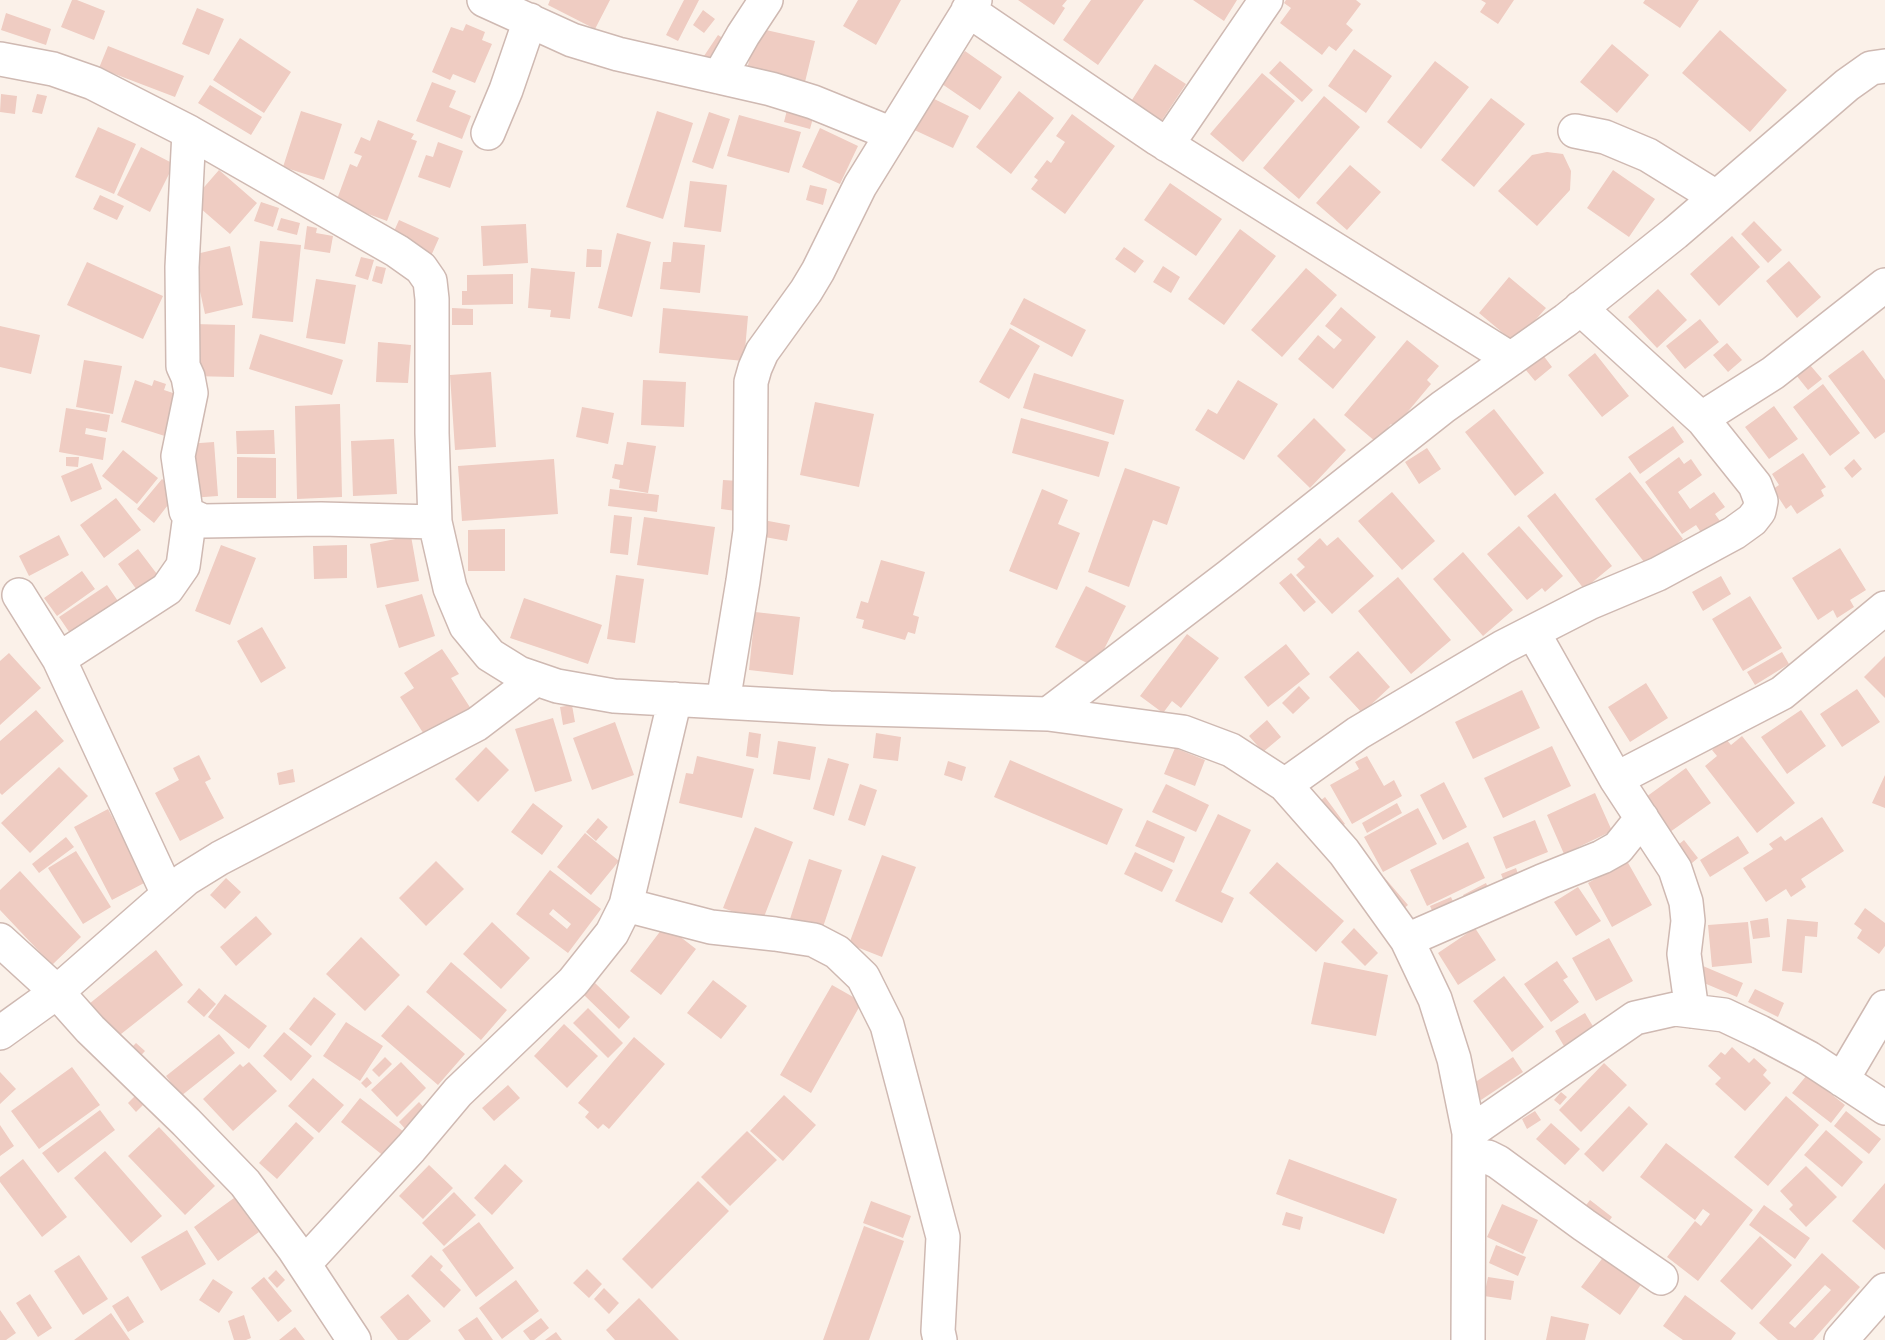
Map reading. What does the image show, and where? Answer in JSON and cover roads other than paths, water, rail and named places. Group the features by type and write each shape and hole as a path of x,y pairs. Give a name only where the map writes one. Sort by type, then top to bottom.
{"street":[{"path":"484,0 572,40 618,54 771,89 813,102 892,134"},
{"path":"719,77 766,0"},
{"path":"1167,145 1266,0"},
{"path":"723,702 750,531 751,382 762,352 812,281 860,186 971,5 1167,145 1511,359"},
{"path":"488,132 506,90 530,20"},
{"path":"0,59 53,69 93,83 189,132 397,251 421,268 430,281 432,299 432,433 435,522 450,588 466,626 490,656 519,673 557,686 614,696 830,708 1048,714 1183,732 1231,750 1285,785 1344,852 1407,940 1435,999 1454,1059 1469,1146 1468,1340"},
{"path":"1048,714 1219,584 1443,407 1580,308 1716,197 1847,85 1871,68 1885,66"},
{"path":"1575,131 1605,137 1648,155 1716,197"},
{"path":"189,132 182,267 183,366 191,393 178,456 186,511 203,521 321,519 435,522"},
{"path":"1703,420 1710,413 1773,373 1885,285"},
{"path":"1285,785 1358,733 1503,647 1589,603 1658,574 1734,533 1760,511 1761,501 1755,485 1703,420 1580,308"},
{"path":"58,659 167,589 183,566 190,514"},
{"path":"19,595 58,659 168,894"},
{"path":"1616,779 1782,693 1885,608"},
{"path":"1533,632 1616,779 1675,869 1686,902 1688,921 1684,954 1692,1011"},
{"path":"0,1034 57,992 186,879 220,858 477,724 536,679"},
{"path":"304,1264 411,1148 458,1092 573,982 612,933 626,905 675,699"},
{"path":"1407,940 1602,857 1618,848 1642,819"},
{"path":"626,905 711,927 814,940 837,952 863,976 887,1025 943,1237 938,1331 940,1340"},
{"path":"0,940 57,992 90,1029 245,1183 304,1264 354,1340"},
{"path":"1842,1080 1885,1007"},
{"path":"1469,1146 1635,1018 1675,1009 1724,1015 1799,1053 1885,1108"},
{"path":"1469,1146 1498,1162 1661,1278"},
{"path":"1841,1340 1885,1290"}]}
